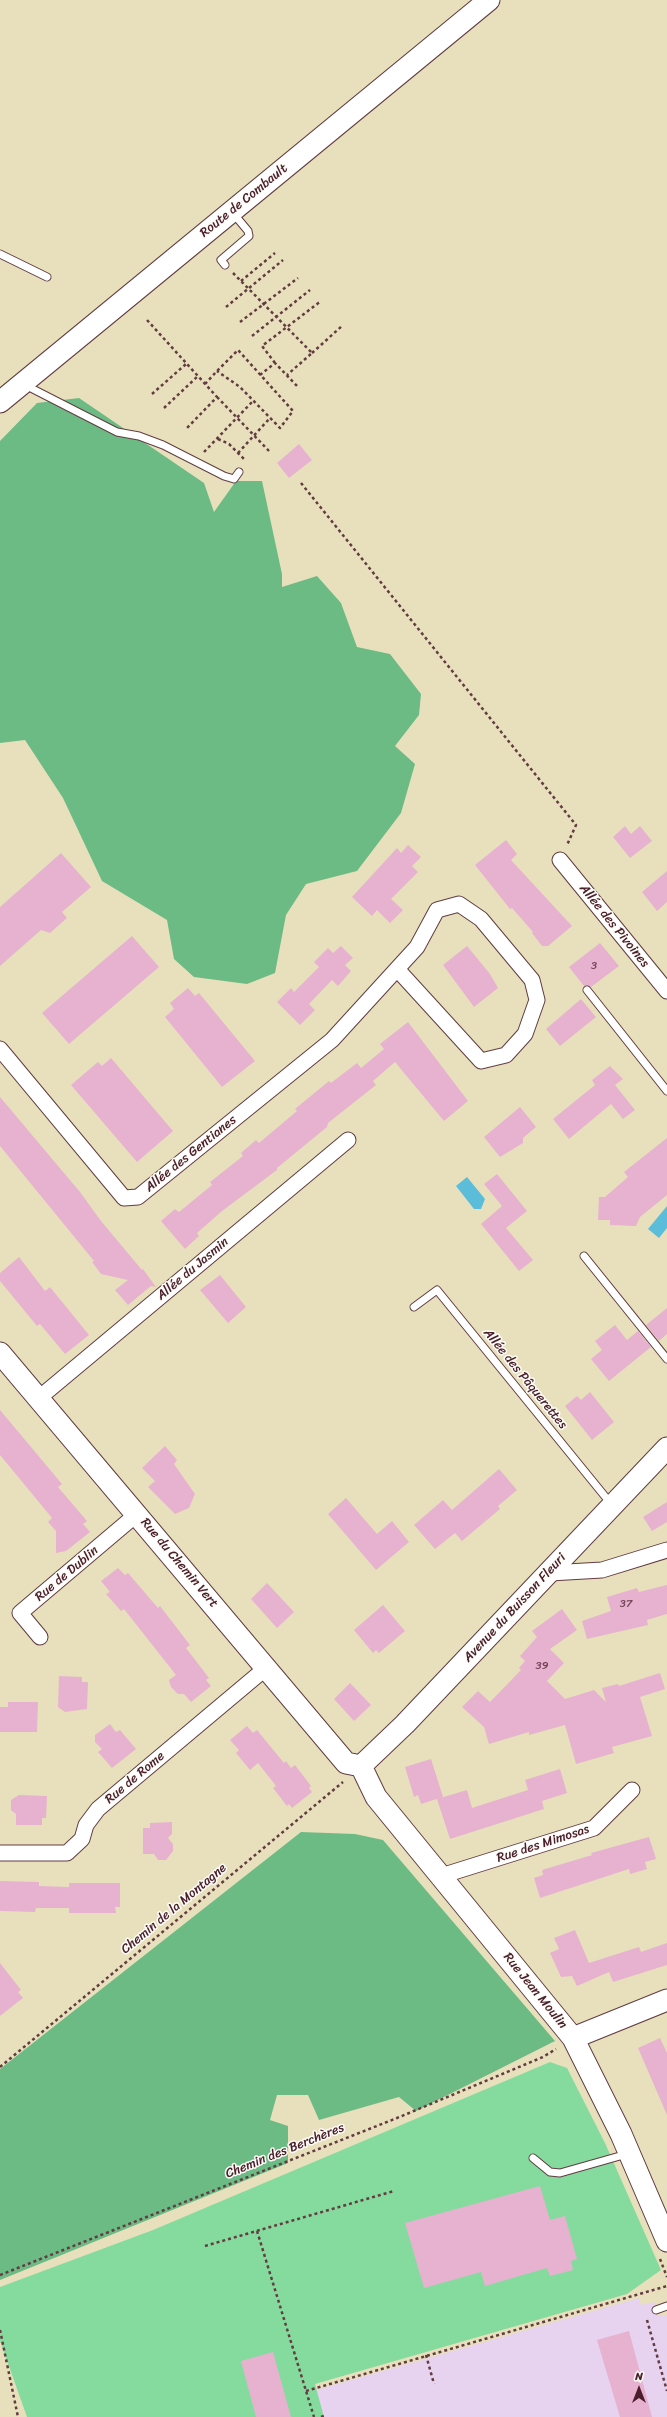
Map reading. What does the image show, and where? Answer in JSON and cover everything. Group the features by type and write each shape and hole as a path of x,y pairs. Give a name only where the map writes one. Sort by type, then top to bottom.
{"street":[{"name":"Route de Combault","path":"0,402 489,0"},
{"name":"Allée des Pivoines","path":"560,860 667,991"},
{"name":"Allée des Gentianes","path":"0,1049 124,1198 138,1197 332,1040 417,947 437,910 459,904 482,919 532,980 538,1000 525,1034 506,1055 482,1061 397,970"},
{"name":"Allée du Jasmin","path":"39,1398 348,1140"},
{"name":"Rue du Chemin Vert","path":"3,1361 39,1398 346,1763 361,1766"},
{"name":"Avenue du Buisson Fleuri","path":"361,1766 405,1724 667,1448"},
{"name":"Rue de Dublin","path":"40,1637 20,1613 137,1514"},
{"path":"550,1572 602,1570 667,1550"},
{"name":"Rue de Rome","path":"0,1853 67,1853 82,1839 86,1825 98,1809 266,1668"},
{"name":"Rue Jean Moulin","path":"361,1766 376,1797 573,2038 630,2153 667,2241"},
{"name":"Rue des Mimosas","path":"441,1876 594,1828 632,1790"},
{"path":"573,2038 666,2002"}],"lane":[{"path":"225,265 221,260 249,236 248,231 231,212"},
{"path":"0,254 47,277"},
{"path":"23,384 117,432 139,436 163,445 234,479 240,472"},
{"path":"587,990 667,1091"},
{"path":"584,1256 667,1359"},
{"name":"Allée des Pâquerettes","path":"414,1307 437,1290 613,1506"},
{"path":"533,2158 550,2172 560,2173 630,2153"},
{"path":"656,2310 667,2306"}],"path":[{"path":"241,281 275,253"},
{"path":"226,307 283,260"},
{"path":"225,265 312,353"},
{"path":"240,322 298,278"},
{"path":"252,336 310,290"},
{"path":"297,386 275,363 262,346 321,301"},
{"path":"147,320 186,364 269,452"},
{"path":"287,375 342,326"},
{"path":"205,384 217,371 238,350 293,411 280,428 231,379 217,371"},
{"path":"260,375 275,363"},
{"path":"152,394 186,364"},
{"path":"164,408 198,376"},
{"path":"187,428 217,397"},
{"path":"196,462 212,442 218,439 253,401"},
{"path":"238,453 270,418"},
{"path":"218,439 229,444 244,459 245,464 240,472"},
{"path":"301,483 576,825 560,860"},
{"name":"Chemin de la Montagne","path":"0,2067 361,1766"},
{"name":"Chemin des Berchères","path":"0,2275 397,2118 543,2057 573,2038"},
{"path":"205,2246 394,2191"},
{"path":"256,2231 314,2417"},
{"path":"306,2391 667,2286"},
{"path":"644,2313 667,2391"},
{"path":"0,2330 18,2417"},
{"path":"426,2355 434,2384"}],"shaded area":[{"path":"639,2298 641,2305 654,2302 658,2315 667,2315 667,2417 324,2417 316,2390"}],"green space":[{"path":"79,398 204,483 214,512 236,481 262,481 282,574 282,587 317,576 341,603 357,647 390,654 421,694 419,715 395,746 415,764 401,813 357,871 306,884 286,915 275,973 247,984 194,977 174,959 167,920 102,881 63,798 25,740 0,743 0,441 37,403"},
{"path":"301,1832 355,1834 383,1840 555,2041 416,2111 399,2097 319,2120 308,2095 277,2095 270,2120 288,2126 288,2163 0,2280 0,2069"},
{"path":"550,2062 567,2068 605,2143 661,2270 627,2294 315,2384 324,2417 27,2417 0,2341 0,2287 153,2230"}],"water":[{"path":"467,1177 485,1199 481,1209 474,1209 456,1186"},
{"path":"667,1206 667,1228 659,1238 648,1229"}],"building":[{"path":"299,444 312,460 289,478 277,463"},
{"path":"625,826 631,834 640,826 652,841 630,858 613,837"},
{"path":"506,840 517,854 511,860 572,926 548,946 542,946 532,933 533,932 512,908 510,909 475,865"},
{"path":"408,845 421,857 412,866 418,872 391,899 403,910 390,923 377,910 372,916 352,897 397,848 401,853"},
{"path":"61,853 91,887 62,912 67,918 50,933 41,930 0,966 0,907"},
{"path":"667,871 667,902 657,911 642,892"},
{"path":"132,936 159,967 69,1044 42,1013"},
{"path":"600,943 619,966 591,987 584,986 569,967"},
{"path":"341,946 353,958 345,965 351,971 338,986 332,980 309,1004 315,1010 300,1025 277,1002 291,988 294,992 319,967 314,962 328,948 333,953"},
{"path":"467,946 490,974 498,988 474,1007 443,965"},
{"path":"188,988 195,996 199,993 255,1061 222,1087 165,1017 174,1009 170,1003"},
{"path":"581,999 596,1017 560,1046 546,1029"},
{"path":"408,1022 468,1101 444,1121 395,1062 373,1081 376,1085 328,1123 327,1127 277,1168 277,1170 222,1211 197,1233 199,1236 185,1249 161,1221 175,1209 179,1212 212,1185 210,1182 243,1156 241,1153 256,1140 259,1143 297,1111 295,1109 329,1081 331,1083 357,1063 361,1068 384,1049 380,1044"},
{"path":"111,1058 173,1131 137,1162 71,1085 98,1062 102,1066"},
{"path":"610,1066 623,1079 615,1085 635,1110 623,1119 611,1104 569,1139 553,1119 595,1085 592,1080"},
{"path":"0,1097 80,1192 101,1221 142,1270 143,1269 156,1287 151,1286 128,1305 115,1290 128,1280 101,1274 92,1262 94,1261 0,1146"},
{"path":"520,1107 536,1127 523,1138 523,1143 500,1157 484,1137"},
{"path":"667,1138 667,1195 640,1217 636,1226 610,1225 610,1220 598,1220 599,1197 605,1197 628,1177 624,1172"},
{"path":"497,1174 527,1211 506,1228 533,1260 519,1271 481,1224 502,1206 484,1184"},
{"path":"19,1257 45,1291 50,1287 89,1335 65,1354 40,1324 37,1326 0,1281 0,1273"},
{"path":"220,1275 246,1307 228,1323 200,1290"},
{"path":"667,1308 667,1334 659,1341 646,1325"},
{"path":"615,1325 627,1340 638,1331 651,1347 609,1381 591,1359 602,1350 595,1341"},
{"path":"590,1392 614,1422 592,1440 565,1406 577,1396 581,1400"},
{"path":"0,1410 62,1484 58,1487 87,1521 83,1524 90,1532 66,1551 56,1553 56,1531 48,1522 52,1518 0,1455"},
{"path":"165,1446 177,1460 174,1464 195,1494 189,1508 175,1514 148,1487 155,1481 142,1468"},
{"path":"499,1469 517,1490 498,1506 500,1509 462,1541 455,1533 435,1549 414,1525 443,1500 452,1510"},
{"path":"346,1498 377,1534 392,1521 409,1542 376,1570 328,1514"},
{"path":"667,1502 667,1522 652,1531 643,1517"},
{"path":"118,1568 125,1575 128,1573 158,1608 160,1606 190,1645 186,1648 209,1678 206,1680 211,1686 191,1702 184,1694 178,1694 171,1687 169,1680 176,1675 124,1609 121,1611 106,1594 110,1592 101,1581"},
{"path":"267,1583 294,1612 277,1628 251,1599"},
{"path":"667,1585 667,1614 647,1620 648,1625 587,1639 582,1621 611,1611 607,1597 637,1588 639,1592"},
{"path":"383,1605 405,1631 379,1653 376,1650 373,1653 354,1630"},
{"path":"562,1609 577,1630 550,1649 564,1663 547,1681 565,1699 594,1690 606,1702 602,1688 618,1684 619,1686 660,1673 665,1689 640,1697 652,1736 612,1747 614,1753 576,1764 565,1725 529,1735 529,1732 489,1744 484,1727 462,1707 478,1691 490,1702 521,1670 519,1668 525,1661 520,1656 537,1637 532,1631"},
{"path":"59,1676 82,1677 82,1682 88,1682 87,1709 65,1712 58,1707"},
{"path":"350,1683 371,1705 354,1721 334,1699"},
{"path":"8,1702 38,1702 37,1732 0,1732 0,1707 8,1707"},
{"path":"110,1724 116,1732 120,1730 136,1749 112,1768 98,1752 102,1749 95,1742 95,1735"},
{"path":"247,1726 253,1733 257,1730 284,1763 286,1761 291,1768 295,1765 311,1786 309,1788 312,1792 292,1808 289,1804 287,1806 273,1788 276,1786 258,1763 250,1770 236,1753 239,1750 230,1740"},
{"path":"431,1759 443,1797 421,1804 418,1795 414,1797 405,1767"},
{"path":"560,1769 567,1793 542,1801 544,1809 450,1839 437,1799 467,1790 472,1808 528,1790 525,1780"},
{"path":"19,1795 47,1796 46,1818 42,1818 42,1825 16,1825 16,1814 11,1810 11,1800"},
{"path":"172,1822 172,1834 168,1838 173,1844 173,1851 166,1860 158,1860 154,1854 143,1854 143,1828 150,1828 150,1823"},
{"path":"649,1837 656,1859 645,1862 647,1869 630,1874 629,1869 540,1898 534,1878 543,1875 542,1870 592,1855 591,1853"},
{"path":"0,1881 39,1882 39,1886 69,1887 69,1883 120,1883 120,1907 115,1907 116,1913 69,1913 69,1908 36,1908 35,1912 0,1911"},
{"path":"575,1930 589,1963 639,1947 641,1952 667,1943 667,1965 613,1982 609,1972 577,1986 572,1976 561,1977 550,1953 559,1949 554,1938"},
{"path":"0,1963 21,1990 18,1992 23,1998 0,2016"},
{"path":"660,2038 667,2053 667,2115 638,2048"},
{"path":"540,2186 550,2220 565,2216 577,2259 571,2261 573,2270 550,2276 547,2268 485,2286 481,2272 424,2288 405,2223"},
{"path":"629,2331 652,2417 620,2417 597,2340"},
{"path":"273,2352 291,2417 256,2417 241,2361"}]}
